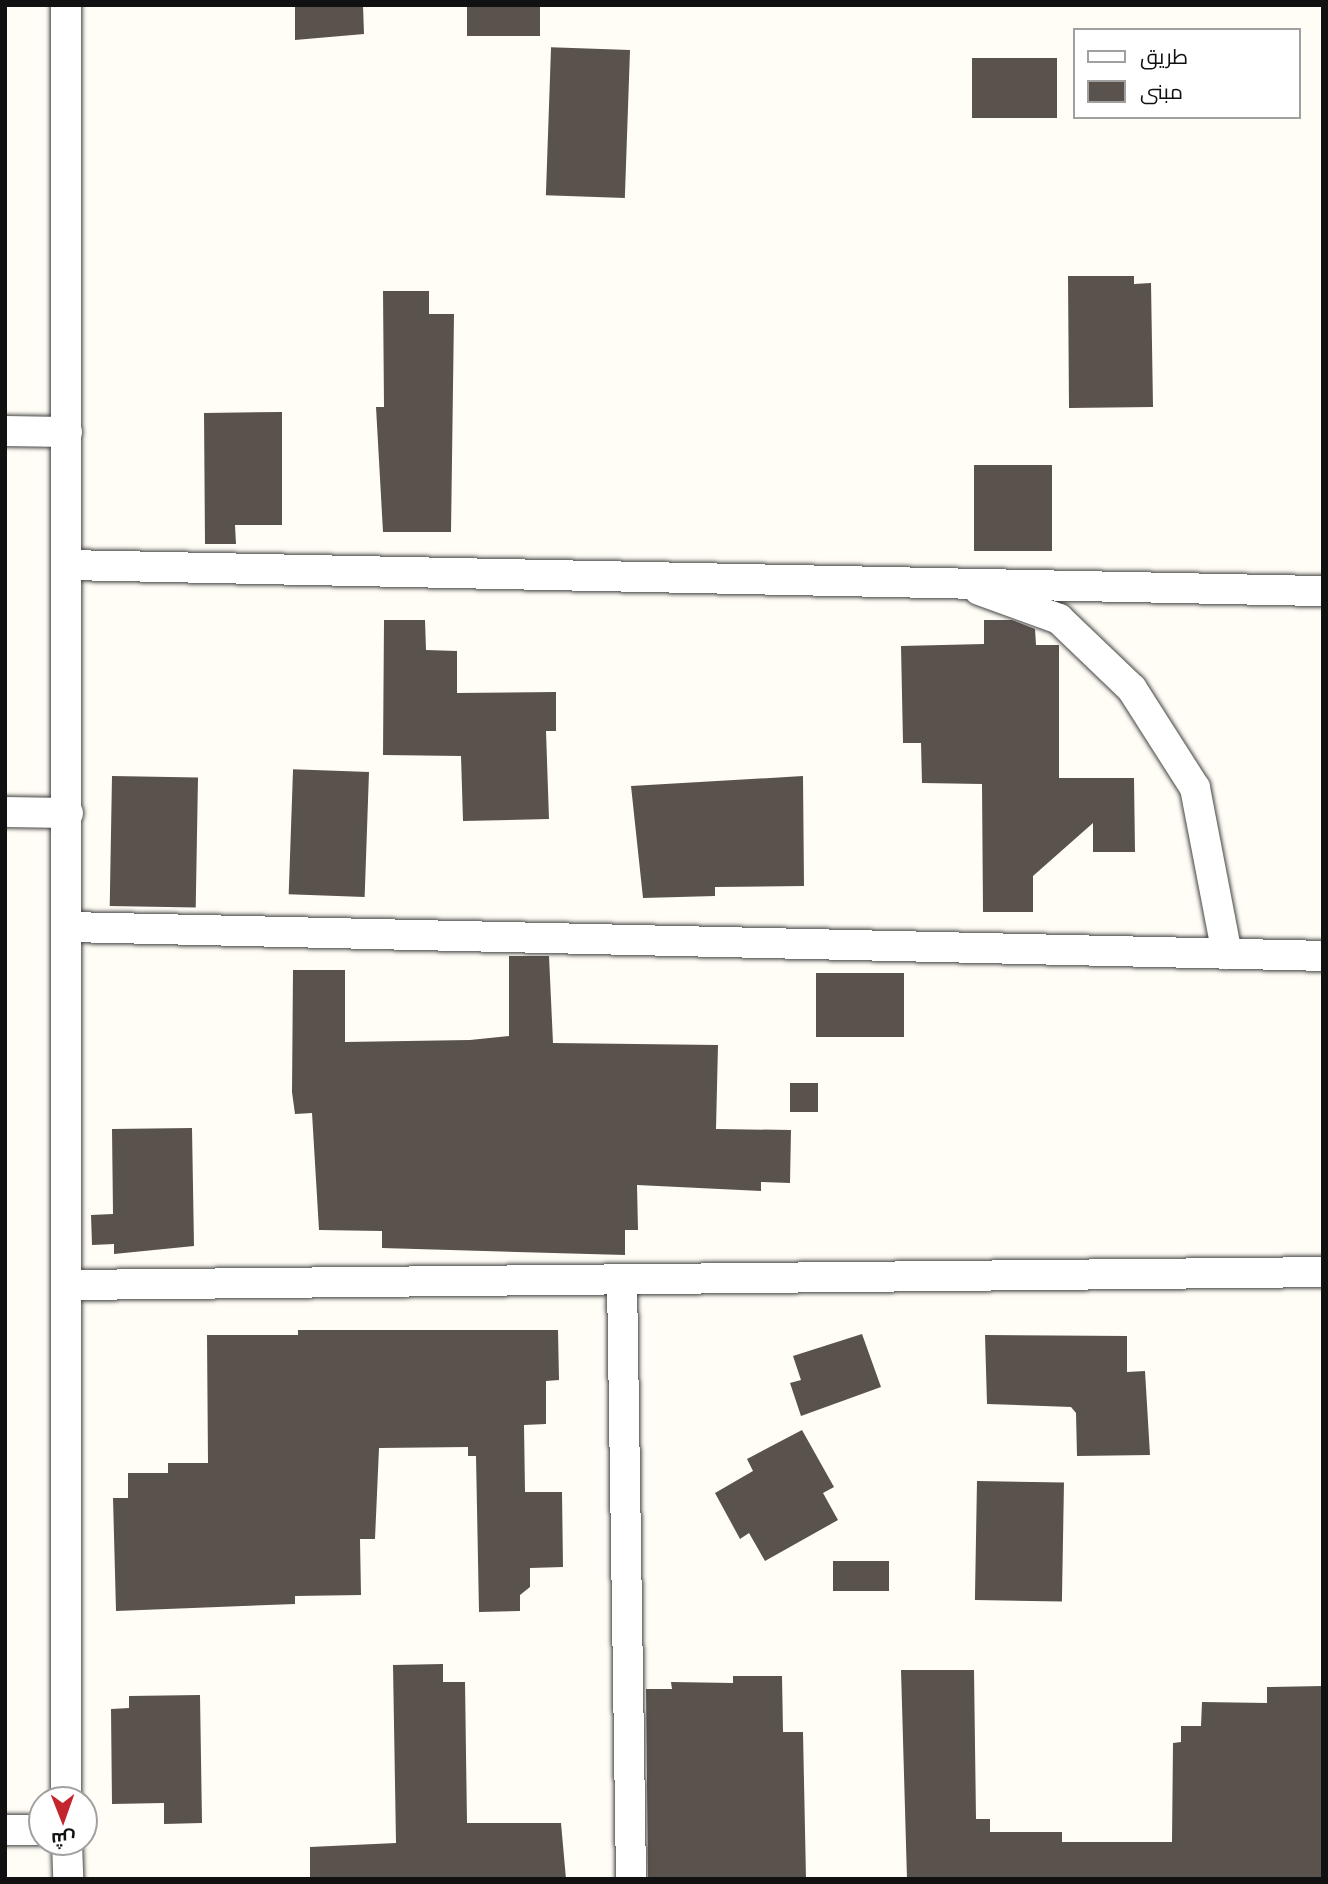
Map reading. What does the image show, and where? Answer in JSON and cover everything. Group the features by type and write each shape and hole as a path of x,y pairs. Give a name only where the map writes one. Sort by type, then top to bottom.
{"street":[{"path":"66,5 69,927 66,1786"},
{"path":"5,431 68,432"},
{"path":"68,565 1323,591"},
{"path":"955,582 1059,619 1132,689 1195,788 1227,954"},
{"path":"9,818 68,813"},
{"path":"69,927 1323,956"},
{"path":"69,1285 1323,1272"},
{"path":"622,1279 631,1879"},
{"path":"5,1830 28,1830"},
{"path":"67,1856 68,1879"}],"building":[{"path":"295,5 363,5 364,34 295,40"},
{"path":"467,5 540,5 540,36 467,36"},
{"path":"551,47 630,50 625,198 546,195"},
{"path":"972,58 1057,58 1057,118 972,118"},
{"path":"1068,276 1134,276 1134,284 1151,283 1153,407 1069,408"},
{"path":"383,291 429,291 429,314 454,314 451,532 383,532 376,407 384,407"},
{"path":"282,412 282,525 235,525 236,544 205,544 204,413"},
{"path":"974,465 1052,465 1052,551 974,551"},
{"path":"384,620 425,620 426,650 457,651 457,693 556,692 556,731 546,731 549,819 463,821 461,756 383,755"},
{"path":"984,620 1012,620 1035,629 1036,645 1059,645 1059,778 1134,778 1135,852 1093,852 1093,823 1033,876 1033,912 983,912 982,784 922,783 921,743 903,743 901,646 984,644"},
{"path":"293,769 369,772 365,897 289,894"},
{"path":"112,776 198,778 196,907 110,906"},
{"path":"803,776 804,886 715,887 715,896 643,898 631,786"},
{"path":"509,956 549,956 553,1043 718,1045 716,1129 791,1130 790,1183 761,1182 761,1191 637,1185 638,1230 625,1230 625,1255 382,1248 382,1231 319,1230 312,1113 295,1114 292,1092 293,970 345,970 345,1042 470,1040 509,1036"},
{"path":"816,973 904,973 904,1037 816,1037"},
{"path":"790,1083 818,1083 818,1112 790,1112"},
{"path":"192,1128 194,1246 114,1254 114,1244 92,1245 91,1215 113,1214 112,1129"},
{"path":"298,1330 558,1330 559,1380 546,1381 546,1424 524,1425 525,1492 562,1492 563,1567 530,1568 530,1587 520,1595 520,1611 479,1612 476,1456 468,1456 468,1447 379,1448 375,1539 360,1539 361,1595 295,1596 295,1604 116,1611 113,1498 128,1498 128,1473 168,1473 168,1463 208,1463 207,1335 298,1335"},
{"path":"862,1334 881,1387 801,1416 790,1383 801,1380 793,1356"},
{"path":"985,1335 1127,1336 1127,1372 1145,1371 1150,1455 1077,1456 1076,1413 1071,1407 987,1404"},
{"path":"802,1430 834,1487 823,1493 838,1520 765,1561 749,1533 740,1539 715,1493 753,1471 747,1459"},
{"path":"977,1481 1064,1483 1062,1602 975,1600"},
{"path":"833,1561 889,1561 889,1591 833,1591"},
{"path":"443,1664 443,1682 465,1682 467,1823 561,1823 566,1879 310,1879 310,1847 396,1843 393,1665"},
{"path":"901,1670 974,1670 976,1819 990,1819 990,1832 1062,1832 1062,1842 1172,1842 1173,1743 1181,1742 1181,1726 1201,1726 1202,1702 1267,1703 1267,1687 1323,1686 1321,1879 907,1879"},
{"path":"733,1676 782,1676 783,1732 803,1732 806,1879 648,1879 646,1689 672,1689 671,1682 733,1683"},
{"path":"200,1695 202,1823 164,1824 164,1803 112,1804 111,1709 129,1708 129,1696"}]}
